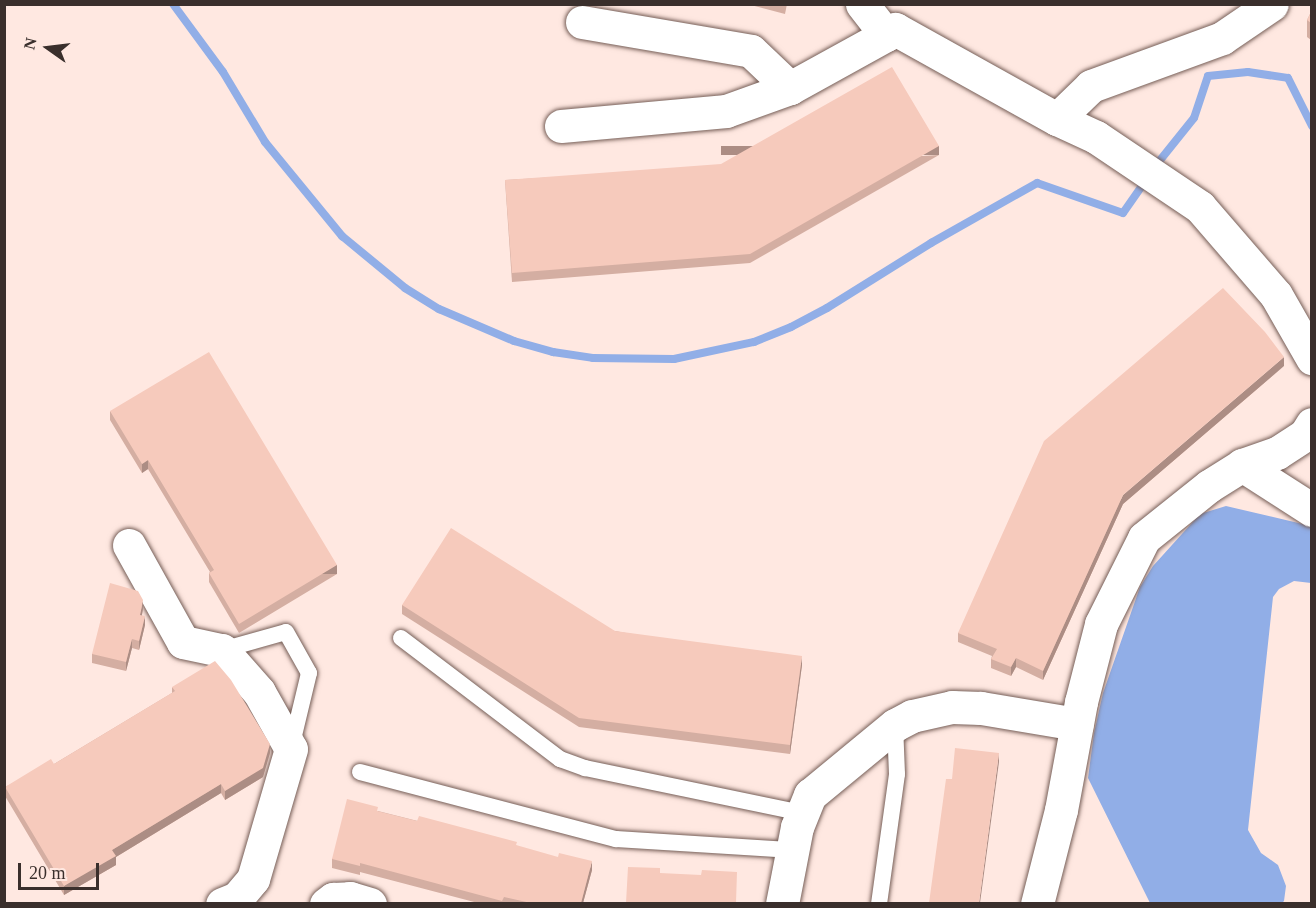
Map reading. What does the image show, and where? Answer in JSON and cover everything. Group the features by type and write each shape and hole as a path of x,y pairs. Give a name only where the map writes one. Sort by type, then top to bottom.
{"street":[{"path":"862,4 886,35"},
{"path":"1057,119 1091,86 1222,38 1272,4"},
{"path":"582,22 751,51 790,88"},
{"path":"561,126 726,111 790,88 895,29 1057,119 1096,136 1200,207 1276,296 1311,358"},
{"path":"1037,903 1061,810 1077,724 1101,624 1144,538 1209,486 1242,465 1277,453 1305,435 1311,424"},
{"path":"1242,465 1311,510"},
{"path":"129,545 183,642 222,650 259,692 291,748 253,879 237,898 222,903"},
{"path":"782,903 793,850 810,795 895,725 912,716 952,707 981,708 1077,724"},
{"path":"326,903 333,899 350,898 370,903"}],"lane":[{"path":"222,650 286,632 309,673 291,748"},
{"path":"401,638 560,759 585,768 803,813"},
{"path":"879,903 897,774 895,725"},
{"path":"360,771 616,839 793,850"}],"water":[{"path":"1226,506 1311,526 1311,583 1294,581 1279,589 1273,597 1248,830 1261,853 1278,865 1286,886 1284,901 1282,903 1150,903 1088,778 1094,733 1103,693 1140,587 1153,566 1200,514"}],"building":[{"path":"892,67 939,146 750,254 512,273 505,180 721,164"},
{"path":"1223,288 1265,332 1284,357 1123,495 1043,671 1016,658 1011,667 991,659 997,649 958,633 1044,441"},
{"path":"209,352 337,565 239,624 209,573 214,570 148,460 142,464 110,411"},
{"path":"451,528 615,631 802,656 790,745 579,718 402,605"},
{"path":"110,583 138,591 143,600 140,615 145,616 139,641 132,639 126,662 92,654"},
{"path":"215,661 231,680 270,744 263,768 225,791 221,784 112,850 116,856 64,886 5,787 51,759 54,764 175,691 172,687"},
{"path":"955,748 999,753 979,903 929,903 946,779 952,779"},
{"path":"347,799 378,807 377,811 417,821 419,816 517,842 516,845 558,857 559,853 592,861 581,903 531,903 504,897 502,901 360,863 360,866 332,859"},
{"path":"628,867 660,868 660,873 701,875 702,870 737,872 736,903 626,903"}],"waterway":[{"path":"173,4 223,72 265,142 342,236 405,288 439,309 514,341 553,352 593,358 674,359 754,342 791,327 827,308 931,243 1037,183 1123,213 1146,180"},
{"path":"1153,169 1194,118 1208,76 1248,72 1288,78 1312,126"}]}
